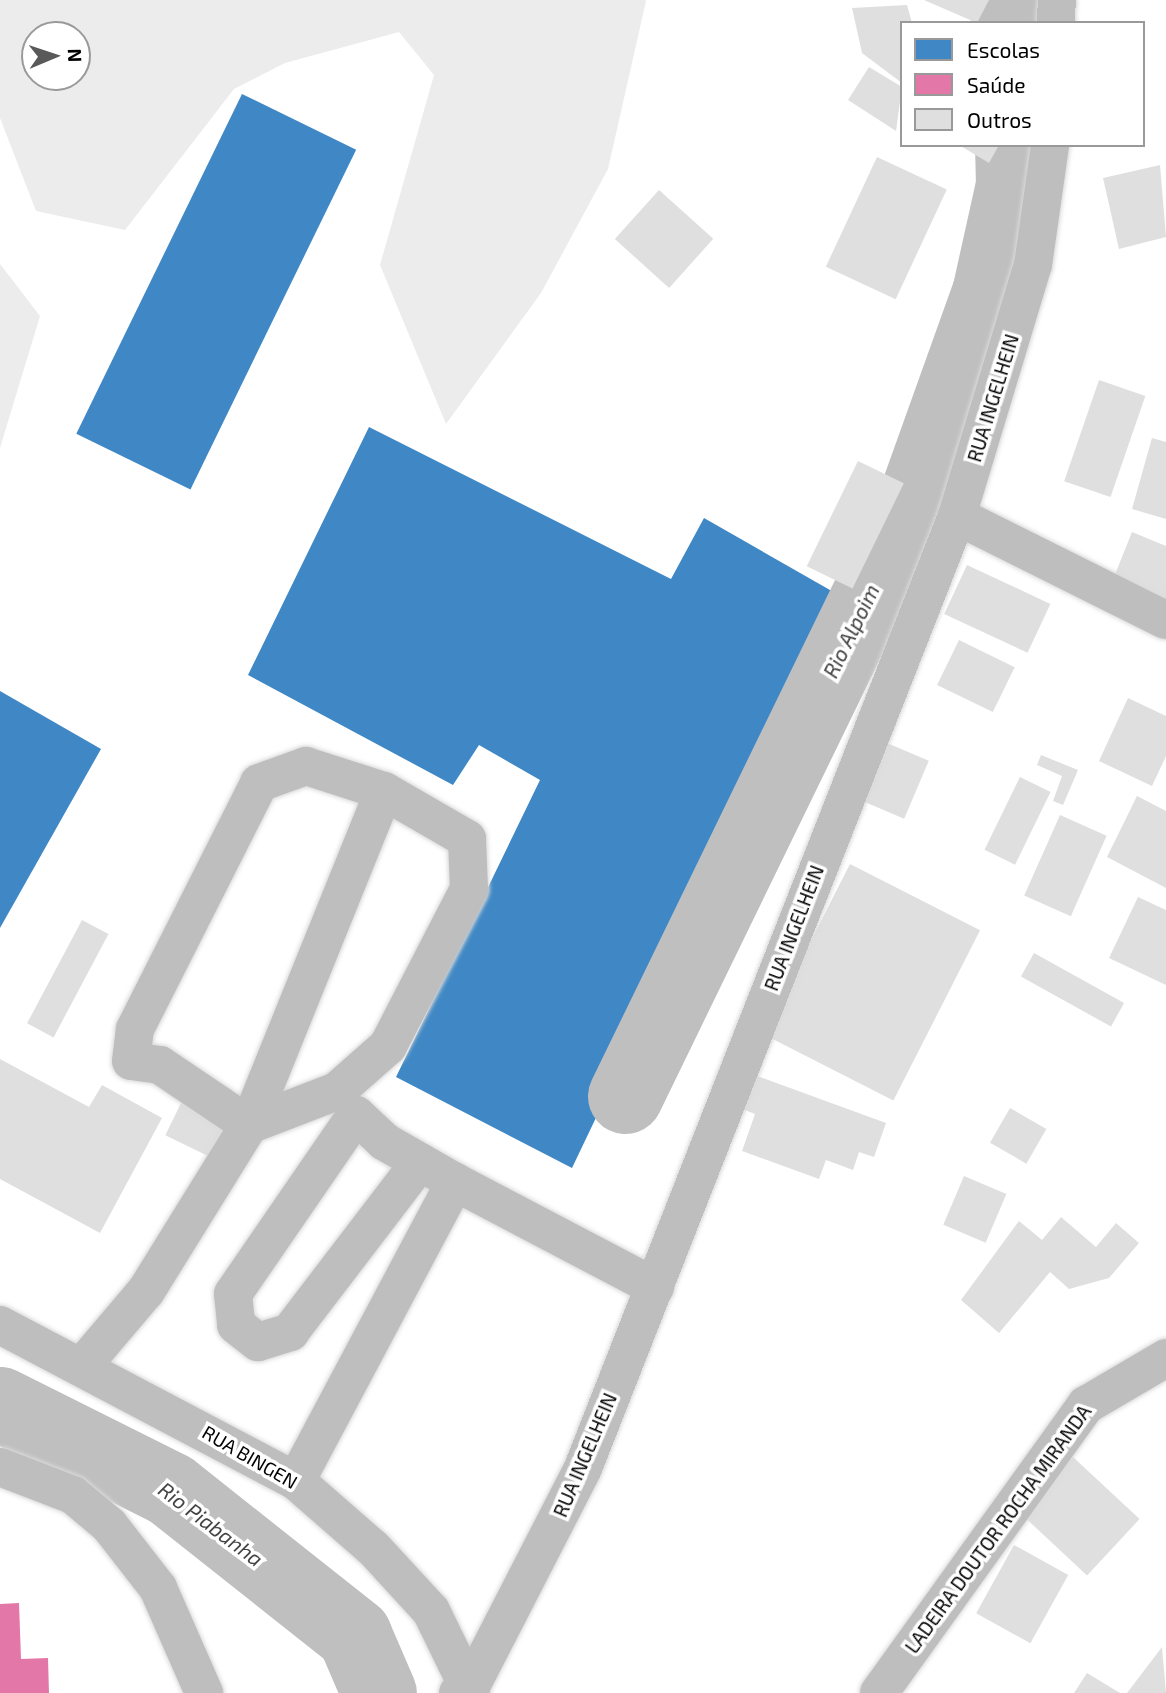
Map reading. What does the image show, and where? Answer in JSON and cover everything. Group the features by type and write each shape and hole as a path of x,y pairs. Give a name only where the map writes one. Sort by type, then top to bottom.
{"street":[{"path":"1056,21 1057,0"},
{"name":"RUA INGELHEIN","path":"466,1691 583,1468 957,516 1033,265 1050,147"},
{"path":"957,516 1166,620"},
{"path":"347,1103 249,1125 160,1065 131,1061 135,1029 259,783 306,766 384,791 467,839 469,889 388,1046 347,1103 233,1294 236,1325 258,1342 290,1332 421,1162"},
{"path":"84,1364 146,1291 249,1125 384,791"},
{"path":"347,1103 385,1142 455,1182 655,1287"},
{"path":"296,1481 455,1182"},
{"name":"RUA BINGEN","path":"0,1325 84,1364 296,1481 374,1549 431,1611 466,1691"},
{"name":"LADEIRA DOUTOR ROCHA MIRANDA","path":"879,1693 1086,1405 1166,1358"},
{"path":"0,1467 73,1495 109,1525 158,1588 204,1693"}],"shaded area":[{"path":"0,0 646,1 608,169 541,293 446,424 380,265 434,75 399,32 285,63 234,89 125,230 36,211 0,118"},
{"path":"0,264 40,316 0,448"}],"building: Escolas":[{"path":"242,94 356,150 190,489 76,434"},
{"path":"369,427 671,579 704,518 844,598 572,1168 396,1077 540,780 479,745 453,785 248,675"},
{"path":"0,691 101,749 0,928"}],"building: Saúde":[{"path":"19,1603 21,1659 48,1658 49,1693 0,1693 0,1604"}],"building: Outros":[{"path":"924,0 989,0 978,21"},
{"path":"907,5 911,21 900,21 900,82 862,53 852,8"},
{"path":"869,67 900,86 896,131 848,100"},
{"path":"962,147 998,147 989,163"},
{"path":"877,157 947,190 896,299 826,267"},
{"path":"1160,165 1166,237 1119,249 1103,178"},
{"path":"659,190 713,239 669,288 615,239"},
{"path":"1099,380 1145,396 1110,497 1064,481"},
{"path":"1152,438 1166,442 1166,519 1132,509"},
{"path":"858,461 904,483 853,589 807,566"},
{"path":"1132,532 1166,546 1166,599 1114,577"},
{"path":"967,565 1050,604 1028,653 944,614"},
{"path":"959,640 1015,667 993,712 937,685"},
{"path":"1128,698 1166,716 1166,756 1152,786 1099,761"},
{"path":"880,740 929,761 904,819 855,798"},
{"path":"1041,755 1078,770 1063,805 1053,801 1062,776 1037,765"},
{"path":"1020,777 1051,792 1015,865 984,850"},
{"path":"1137,796 1166,811 1166,888 1107,857"},
{"path":"1060,815 1107,836 1071,916 1024,895"},
{"path":"850,864 980,930 893,1100 763,1034"},
{"path":"1138,897 1166,910 1166,985 1109,958"},
{"path":"82,920 108,934 54,1037 27,1023"},
{"path":"1034,953 1124,1003 1111,1027 1021,977"},
{"path":"0,1059 89,1107 102,1085 162,1118 100,1233 0,1179"},
{"path":"749,1073 886,1123 874,1157 859,1152 853,1170 826,1160 819,1179 742,1151 755,1114 737,1107"},
{"path":"182,1101 231,1125 215,1159 165,1135"},
{"path":"1010,1108 1046,1129 1026,1164 990,1143"},
{"path":"964,1176 1006,1194 986,1243 943,1225"},
{"path":"1061,1217 1096,1247 1116,1223 1139,1243 1109,1278 1069,1289 1050,1272 999,1333 961,1300 1019,1221 1042,1240"},
{"path":"1073,1457 1140,1519 1087,1575 1020,1513"},
{"path":"1014,1545 1068,1575 1030,1643 976,1613"},
{"path":"1162,1647 1166,1693 1127,1693"},
{"path":"1087,1673 1120,1693 1074,1693"}],"waterway":[{"name":"Rio Alpoim","path":"1008,0 1008,21"},
{"name":"Rio Alpoim","path":"625,1096 914,502 989,293 1013,185 1012,147"},
{"name":"Rio Piabanha","path":"0,1404 170,1489 354,1635 379,1693"}]}
